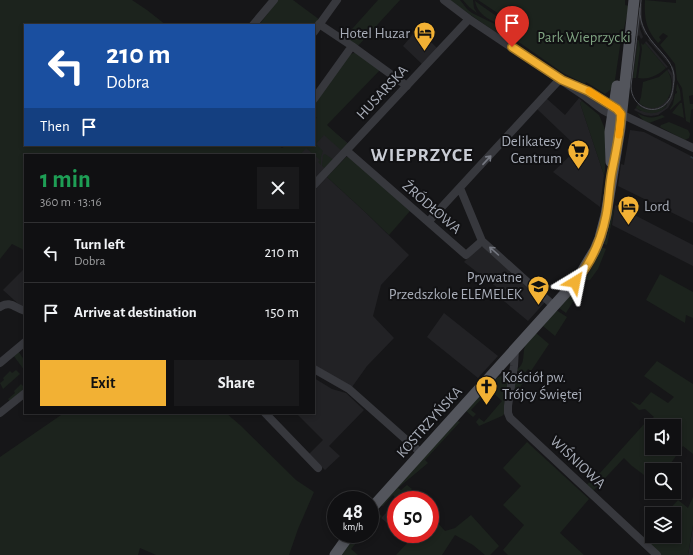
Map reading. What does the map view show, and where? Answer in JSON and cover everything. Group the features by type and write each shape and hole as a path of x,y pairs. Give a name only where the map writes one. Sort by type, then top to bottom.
{"main road":[{"name":"KOSTRZYŃSKA","path":"379,500 554,306 580,275 595,250 606,215 612,171 617,152 616,112 631,38 634,0"},
{"path":"335,555 344,543"}],"street":[{"path":"254,24 274,0"},
{"path":"315,30 337,0"},
{"path":"444,0 561,80 588,91 616,112 693,148"},
{"name":"HUSARSKA","path":"315,184 470,19"},
{"path":"319,24 407,86"},
{"path":"315,98 352,46"},
{"path":"429,221 561,80"},
{"name":"ŹRÓDŁOWA","path":"347,151 384,185 429,221 466,255 482,241"},
{"name":"ŹRÓDŁOWA","path":"460,188 482,241 554,306"},
{"path":"0,307 10,304 24,311"},
{"path":"0,363 24,343"},
{"name":"WIŚNIOWA","path":"515,349 507,409 510,418 657,555"},
{"path":"502,363 512,377"},
{"path":"315,370 349,389 421,453"},
{"path":"0,413 24,394"},
{"path":"266,414 318,468"}],"shaded area":[{"path":"640,3 642,4 642,21 647,34 645,35 640,24 643,37 641,39 639,35 635,36"},
{"path":"413,34 421,41 425,36 438,49 423,65 403,46"},
{"path":"650,38 671,63 669,64 648,40"},
{"path":"635,40 638,40 633,78 630,78"},
{"path":"646,41 668,67 666,68 645,43"},
{"path":"673,66 675,80 673,99 668,108 658,115 651,116 644,115 634,110 636,108 641,111 652,111 645,110 637,105 639,103 643,106 669,98 672,82 671,76 667,70 669,69 672,73 671,67","holes":["667,104 666,107 660,111 652,111 662,108"]},
{"path":"546,98 565,115 579,98 582,101 580,103 604,175 600,207 553,172 578,148 537,109"},
{"path":"317,118 350,145 315,182 315,154 297,154 287,146 315,146 315,119"},
{"path":"630,130 644,132 693,157 693,223 618,186 621,164 624,165"},
{"path":"327,177 409,255 381,285 373,316 394,338 367,366 352,387 315,366 315,190"},
{"path":"615,205 693,245 693,266 612,225"},
{"path":"479,247 486,247 546,301 528,321 499,297 503,292 464,262"},
{"path":"24,269 24,309 3,290"},
{"path":"444,313 498,356 478,378 427,337"},
{"path":"315,379 332,389 346,393 364,410 329,446 340,456 325,470 309,454 323,440 297,414 315,414"},
{"path":"387,512 387,523 381,518"},
{"path":"693,527 693,555 688,555"}],"green space":[{"path":"0,0 132,0 165,24 24,24 24,146 279,146 282,148 285,146 315,146 315,119 317,118 315,117 315,103 349,55 356,52 380,70 327,125 349,145 342,151 324,135 316,144 323,151 321,165 318,162 320,160 315,154 306,148 301,154 24,154 24,251 12,244 0,259"},
{"path":"278,0 293,0 320,20 315,28 315,24 260,24"},
{"path":"378,0 400,0 357,47 344,38"},
{"path":"449,0 460,0 472,13 509,31 504,38"},
{"path":"463,0 473,0 474,8 477,13 469,7"},
{"name":"Park Wieprzycki","path":"478,0 625,0 625,5 629,6 620,46 614,87 605,94 586,82 585,84 563,73 510,36 514,27 517,26"},
{"path":"645,0 676,3 676,0 693,0 693,95 689,96 690,104 693,104 693,109 691,110 690,123 686,121 682,88 677,80 675,64 660,45 668,36 663,33 659,37 661,40 658,43 651,33 648,28 645,13"},
{"path":"475,1 509,25 510,29 488,19 480,12"},
{"path":"511,39 547,64 586,87 566,79 509,41"},
{"path":"638,40 640,49 636,78 633,78"},
{"path":"641,43 643,45 645,43 666,68 650,78 638,78 642,49"},
{"path":"667,70 671,78 672,86 670,94 666,100 655,108 647,107 639,103 643,82 659,77"},
{"path":"677,83 680,90 681,100 670,110 675,94 677,93"},
{"path":"582,101 599,115 605,129 604,175 580,103"},
{"path":"680,103 682,103 684,118 672,113"},
{"path":"668,104 661,111 653,113 644,112 636,108 637,105 641,108 649,110 657,110"},
{"path":"637,113 650,117 662,115 665,117 649,123 644,121"},
{"path":"669,122 688,130 690,134 689,138 685,140 660,127 661,125"},
{"path":"325,154 334,160 326,169 322,166 323,155"},
{"path":"346,157 350,157 410,211 389,235 327,177"},
{"path":"612,208 614,210 607,245 604,244 608,233"},
{"path":"602,247 606,249 598,269 590,280 584,280 590,271"},
{"path":"660,274 693,292 693,318 686,315 685,323 646,300"},
{"path":"575,290 579,292 566,313 559,308"},
{"path":"556,310 567,317 555,336 543,326"},
{"path":"536,333 549,344 531,371 528,369 526,372 517,371 516,370 522,362 525,346"},
{"path":"18,351 24,360 24,370 13,355"},
{"path":"657,361 693,384 693,454 683,446 681,449 681,419 651,419 654,417 645,409 639,410 630,401 640,405 651,392 668,403 674,397 644,376"},
{"path":"16,370 20,374 3,389 0,383 4,380 3,378 10,371 12,373"},
{"path":"508,373 504,414 479,426 476,422 479,418 484,422 502,401 490,390 471,410 476,414 473,417 466,411 494,379"},
{"path":"515,375 527,377 512,399"},
{"path":"21,384 23,386 24,385 24,390 10,401 8,399 15,393 14,391"},
{"path":"63,414 227,414 296,480 314,492 298,529 289,555 156,555 140,548 138,555 0,555 0,457"},
{"path":"457,421 460,422 425,460 428,463 398,488 401,490 407,485 412,489 410,491 394,491"},
{"path":"645,423 645,455 677,455 671,463 645,463 645,476 624,458 592,492 585,486 600,473"},
{"path":"527,442 589,499 560,533 584,555 508,555 503,550 524,525 503,505 521,486 503,468"},
{"path":"693,497 693,525 688,555 661,555 648,543 681,543 681,507 672,507 678,500 688,508"},
{"path":"387,498 387,502 383,506 380,506"},
{"path":"471,515 499,546 490,555 485,555 473,545 455,535 442,555 396,555 407,543 439,543 439,524 445,531 455,528"},
{"path":"349,543 356,543 351,549 358,555 340,555"}],"tram line":[{"path":"640,8 641,20 645,31 669,62 673,71 673,90 669,100 664,106 658,109 645,108 640,105 635,100 632,93 631,86 640,12 641,1 641,0"}],"slow traffic":[{"path":"589,91 617,109 621,114 619,135"}],"place":[{"name":"Hotel Huzar","path":"425,52"},
{"name":"Delikatesy Centrum","path":"578,170"},
{"name":"Lord","path":"628,226"},
{"name":"Prywatne Przedszkole ELEMELEK","path":"538,306"},
{"name":"Kościół pw. Trójcy Świętej","path":"487,406"}],"district":[{"name":"WIEPRZYCE","path":"422,154"}],"route":[{"path":"512,47 562,80 588,91 617,109 621,114 617,152 612,171 606,215 600,238 589,262 575,282"}]}
